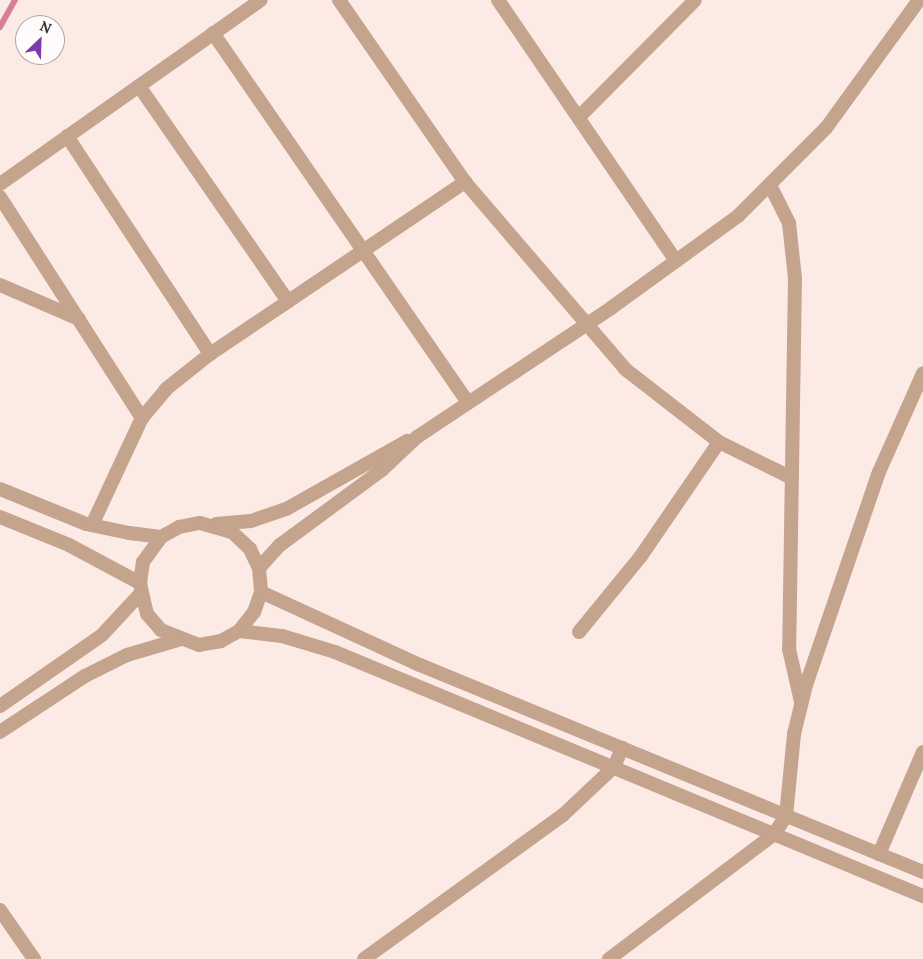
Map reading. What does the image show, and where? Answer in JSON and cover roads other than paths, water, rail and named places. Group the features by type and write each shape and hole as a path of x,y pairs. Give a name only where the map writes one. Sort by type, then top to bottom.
{"street":[{"path":"0,184 261,0"},
{"path":"339,0 465,182 589,322 625,369 719,442 792,478"},
{"path":"498,0 580,116 676,262"},
{"path":"580,116 695,0"},
{"path":"213,525 232,532 250,549 259,568 261,592 254,612 239,631 221,641 199,645 178,640 148,614 140,588 143,562 161,537 180,527 251,521 288,508 355,466 417,437 676,262 771,186 826,128 919,0"},
{"path":"213,33 468,404"},
{"path":"139,86 288,301"},
{"path":"67,136 210,354"},
{"path":"92,525 142,418 166,389 210,354 465,182"},
{"path":"771,186 789,222 795,278 789,650 801,705"},
{"path":"0,197 142,418"},
{"path":"0,285 79,319"},
{"path":"610,959 774,834 786,816 794,734 801,705 879,472 923,373"},
{"path":"259,568 280,545 383,469 417,437"},
{"path":"579,632 641,556 719,442"},
{"path":"0,489 92,525 161,537"},
{"path":"0,517 69,545 140,588"},
{"path":"0,706 102,635 140,588"},
{"path":"261,592 420,665 923,872"},
{"path":"239,631 282,636 334,652 923,896"},
{"path":"0,732 85,676 128,655 178,640"},
{"path":"364,959 563,815 614,767 622,748"},
{"path":"879,854 923,752"},
{"path":"0,910 34,959"}],"waterway":[{"path":"0,27 15,0"}]}
